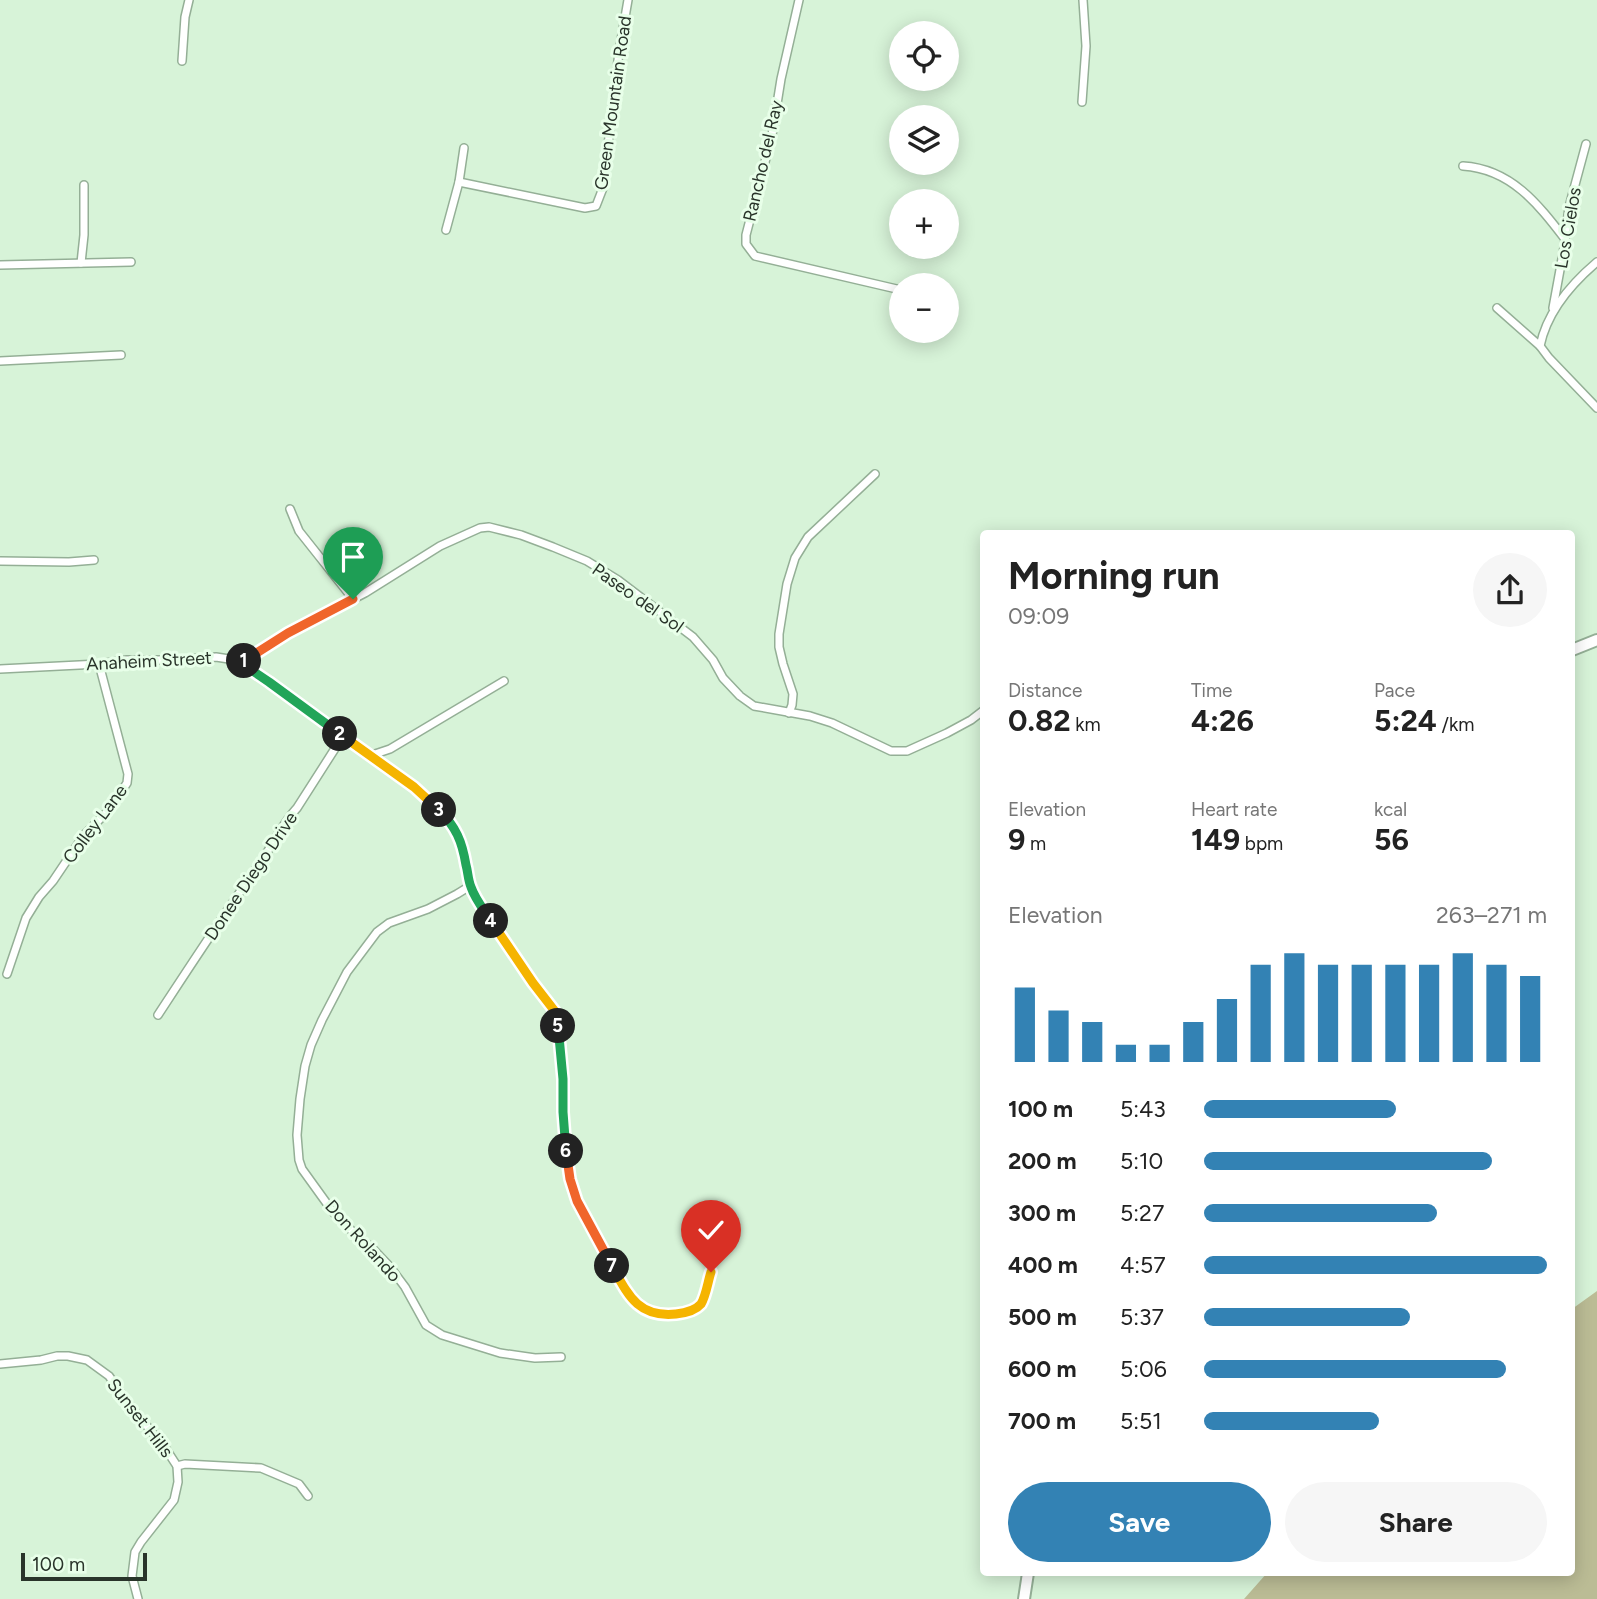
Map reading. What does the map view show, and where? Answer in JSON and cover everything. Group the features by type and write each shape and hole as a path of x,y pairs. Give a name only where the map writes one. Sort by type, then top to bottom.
{"main road":[{"path":"1575,649 1597,640"},
{"path":"1024,1599 1028,1576"}],"street":[{"path":"182,61 189,0"},
{"name":"Green Mountain Road","path":"459,182 584,208 596,206 603,188 628,0"},
{"name":"Rancho del Ray","path":"799,0 781,79 772,135 746,244 755,256 889,287"},
{"path":"1082,103 1086,46 1083,0"},
{"name":"Los Cielos","path":"1552,313 1569,207 1586,144"},
{"path":"446,230 459,182 464,148"},
{"path":"1463,166 1485,170 1517,186 1537,203 1565,239"},
{"path":"81,263 85,235 84,185"},
{"path":"0,265 131,262"},
{"path":"1540,346 1552,313 1597,262"},
{"path":"1497,308 1540,346 1597,408"},
{"path":"0,361 121,355"},
{"path":"789,713 793,694 779,647 779,634 787,584 795,558 808,537 875,474"},
{"path":"290,509 299,531 353,599"},
{"name":"Paseo del Sol","path":"241,663 440,546 480,528 489,527 553,547 587,561 618,580 694,637 713,660 723,678 754,706 810,716 832,723 891,751 907,751 947,733 980,713"},
{"path":"0,561 94,560"},
{"name":"Anaheim Street","path":"0,669 127,660 216,657 229,659 241,663 269,682 414,787 450,821 457,832 470,886 477,899 557,1014 570,1179 577,1201 623,1285 644,1310 653,1313 690,1312 702,1303 711,1272"},
{"name":"Colley Lane","path":"7,974 26,918 39,897 84,835 109,810 127,783 128,774 99,664"},
{"path":"369,755 390,749 503,681"},
{"name":"Donee Diego Drive","path":"158,1015 343,736"},
{"name":"Don Rolando","path":"470,886 428,909 389,923 377,932 347,972 311,1045 305,1066 297,1135 299,1160 333,1212 390,1267 405,1287 426,1325 442,1335 500,1353 535,1358 561,1357"},
{"name":"Sunset Hills","path":"0,1364 57,1356 87,1360 109,1376 177,1466 178,1482 174,1500 135,1552 132,1576 138,1599"},
{"path":"177,1466 186,1464 261,1468 299,1484 308,1496"}],"green space":[{"path":"1597,1291 1597,1599 1244,1599 1264,1576 1575,1576 1575,1307"}],"route":[{"path":"353,599 288,633 241,663 414,787 450,821 457,832 470,886 477,899 557,1014 570,1179 577,1201 623,1285 638,1305 653,1313 690,1312 702,1303 711,1272"}]}
